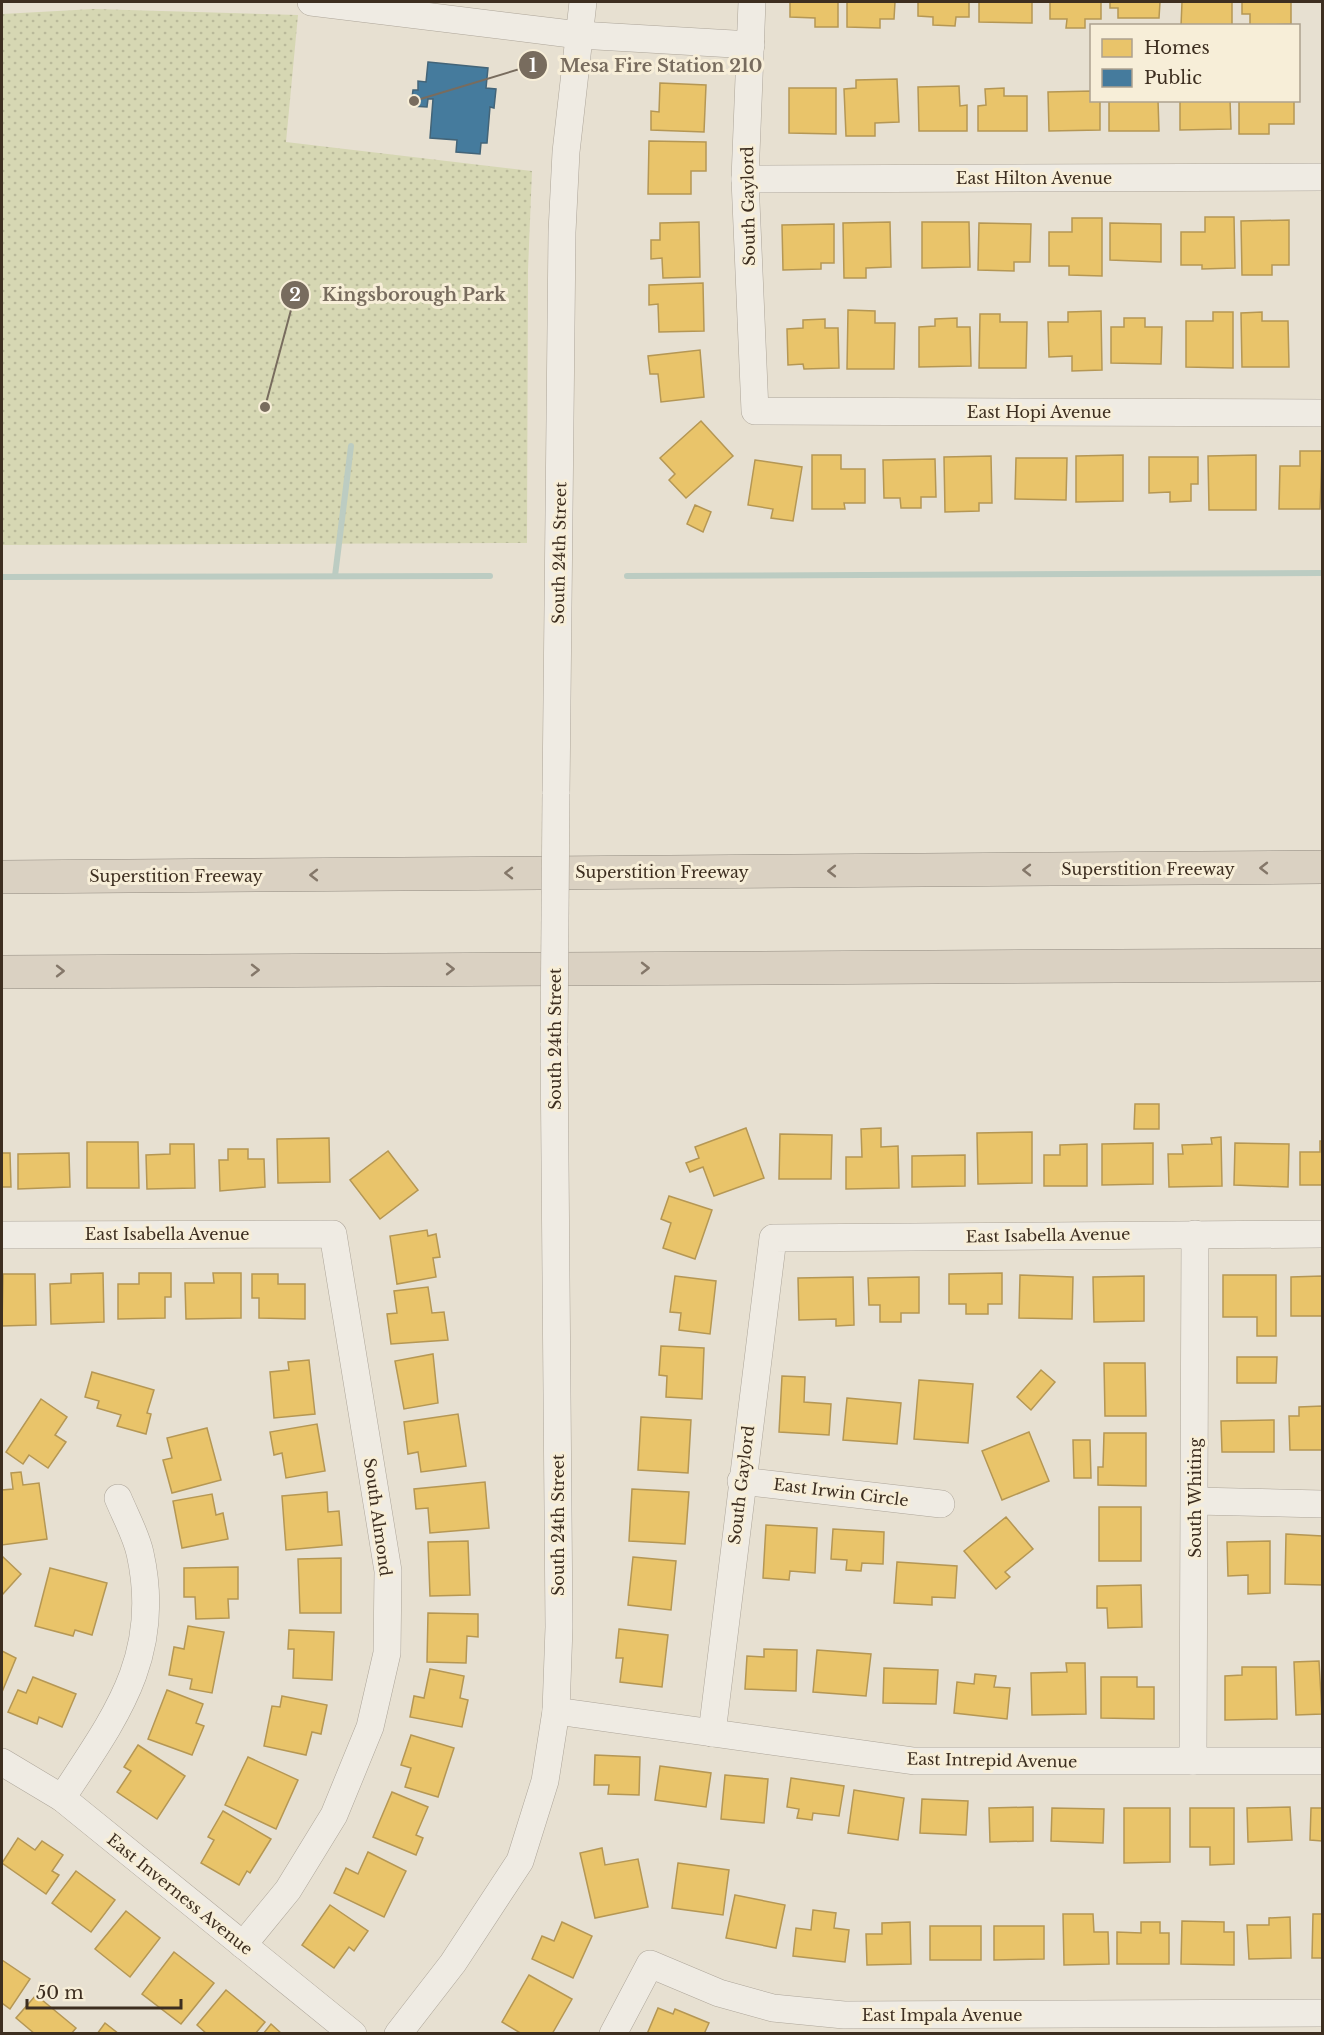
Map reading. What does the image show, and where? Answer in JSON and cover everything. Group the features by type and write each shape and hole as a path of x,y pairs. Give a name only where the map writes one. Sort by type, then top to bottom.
{"highway":[{"name":"Superstition Freeway","path":"2,875 53,877 1323,867"},
{"path":"2,972 1323,965"}],"street":[{"path":"311,2 579,35 751,45"},
{"name":"South 24th Street","path":"398,2034 453,1962 520,1861 545,1781 556,1711 559,1615 554,1043 562,232 566,152 583,2"},
{"name":"South Gaylord","path":"752,2 745,179 755,411"},
{"name":"East Hilton Avenue","path":"745,179 1323,177"},
{"name":"East Hopi Avenue","path":"755,411 1323,413"},
{"name":"East Isabella Avenue","path":"2,1235 333,1234"},
{"name":"South Almond","path":"243,1945 288,1890 334,1815 370,1727 387,1653 388,1571 333,1234"},
{"name":"South Whiting","path":"1193,1761 1195,1234"},
{"name":"East Isabella Avenue","path":"773,1238 1323,1234"},
{"name":"South Gaylord","path":"712,1733 741,1481 773,1238"},
{"name":"East Irwin Circle","path":"741,1481 941,1504"},
{"path":"62,1798 119,1712 140,1659 148,1608 140,1552 118,1498"},
{"path":"1195,1501 1323,1504"},
{"name":"East Intrepid Avenue","path":"556,1711 914,1761 1323,1761"},
{"name":"East Inverness Avenue","path":"2,1762 62,1798 353,2034"},
{"name":"East Impala Avenue","path":"613,2034 650,1964 719,1993 773,2008 844,2015 1323,2013"}],"green space":[{"path":"94,9 298,15 286,142 532,171 528,270 527,543 2,545 2,14"}],"building: Homes":[{"path":"790,2 838,2 838,27 815,27 815,18 790,17"},
{"path":"847,2 895,2 894,19 880,19 880,28 847,27"},
{"path":"918,2 969,2 969,17 956,17 955,26 933,25 933,17 918,16"},
{"path":"979,2 1032,2 1032,23 979,22"},
{"path":"1050,2 1101,2 1101,19 1085,19 1085,28 1066,28 1067,19 1050,19"},
{"path":"1110,2 1160,2 1159,18 1118,18 1118,8 1110,8"},
{"path":"1182,2 1232,2 1232,24 1181,24"},
{"path":"1242,2 1291,2 1291,24 1250,24 1250,14 1242,14"},
{"path":"897,79 899,122 875,123 875,136 846,136 844,89 856,88 856,80"},
{"path":"660,83 706,85 704,132 651,130 651,111 659,112"},
{"path":"959,86 960,106 967,105 967,131 919,131 918,87"},
{"path":"789,88 836,88 836,134 789,133"},
{"path":"1004,88 1004,96 1027,96 1027,131 978,131 978,106 986,105 985,89"},
{"path":"1090,91 1090,102 1100,102 1100,130 1049,131 1048,92"},
{"path":"1109,102 1158,102 1159,131 1109,131"},
{"path":"1180,102 1230,102 1231,129 1180,130"},
{"path":"1239,102 1294,102 1294,124 1269,124 1269,134 1239,134"},
{"path":"649,141 706,142 706,171 691,171 691,194 648,194"},
{"path":"1205,217 1234,217 1235,268 1202,269 1202,265 1181,265 1181,232 1205,232"},
{"path":"1072,218 1102,218 1102,276 1069,275 1069,266 1049,266 1049,232 1072,232"},
{"path":"1289,220 1289,265 1272,265 1272,275 1242,275 1241,221"},
{"path":"699,222 700,277 663,278 662,258 651,259 651,240 660,240 660,223"},
{"path":"890,222 891,267 866,268 866,278 844,278 843,223"},
{"path":"922,222 969,222 970,267 922,268"},
{"path":"979,223 1031,224 1030,262 1014,262 1014,271 978,270"},
{"path":"1110,223 1161,224 1161,262 1110,260"},
{"path":"834,224 834,263 821,263 821,269 783,270 782,225"},
{"path":"703,283 704,331 659,332 658,304 649,305 649,285"},
{"path":"848,310 875,311 875,323 895,323 894,369 847,369"},
{"path":"1101,311 1102,370 1072,371 1072,356 1049,357 1048,322 1068,322 1068,312"},
{"path":"1213,312 1233,312 1233,368 1186,367 1186,321 1213,321"},
{"path":"1262,312 1262,321 1288,321 1289,367 1242,367 1241,313"},
{"path":"980,314 1000,314 1000,322 1027,322 1026,368 979,368"},
{"path":"957,318 957,327 970,327 971,366 919,367 919,327 935,326 935,319"},
{"path":"1124,318 1145,318 1145,327 1162,327 1161,364 1111,363 1111,327 1124,327"},
{"path":"825,319 825,328 838,328 839,368 804,369 803,364 788,365 787,329 803,328 803,320"},
{"path":"700,350 704,397 661,402 658,374 650,374 648,356"},
{"path":"701,421 733,456 686,498 669,480 675,474 660,458"},
{"path":"1300,451 1322,451 1320,509 1279,509 1280,466 1300,466"},
{"path":"812,455 841,455 841,469 865,469 865,503 844,503 845,509 812,509"},
{"path":"1123,455 1123,501 1076,502 1076,456"},
{"path":"1256,455 1256,510 1209,510 1208,456"},
{"path":"991,456 992,503 979,503 979,511 945,512 944,457"},
{"path":"1149,457 1198,457 1198,484 1191,484 1191,501 1170,502 1170,492 1149,493"},
{"path":"1016,458 1067,458 1066,500 1015,499"},
{"path":"935,459 936,497 921,497 921,508 901,508 900,498 884,498 883,460"},
{"path":"755,460 802,467 793,521 771,518 773,509 748,505"},
{"path":"695,505 711,512 703,532 687,524"},
{"path":"1135,1104 1159,1104 1159,1129 1134,1129"},
{"path":"746,1128 764,1178 714,1196 703,1167 690,1172 686,1163 699,1158 695,1147"},
{"path":"881,1128 881,1147 898,1146 899,1188 846,1189 846,1157 862,1157 861,1129"},
{"path":"1032,1132 1032,1183 978,1184 977,1133"},
{"path":"780,1134 832,1135 831,1179 779,1179"},
{"path":"1221,1137 1222,1186 1169,1187 1168,1154 1183,1154 1182,1145 1212,1144 1211,1138"},
{"path":"329,1138 330,1182 278,1183 277,1139"},
{"path":"1320,1141 1322,1141 1322,1185 1300,1185 1300,1152 1320,1152"},
{"path":"87,1142 138,1142 139,1188 87,1188"},
{"path":"1153,1143 1153,1184 1102,1185 1102,1144"},
{"path":"1235,1143 1289,1144 1288,1187 1234,1185"},
{"path":"170,1144 194,1144 195,1188 147,1189 146,1155 170,1154"},
{"path":"1087,1144 1087,1186 1044,1186 1044,1155 1060,1155 1060,1145"},
{"path":"228,1149 248,1149 248,1159 264,1159 265,1187 220,1191 219,1160 228,1160"},
{"path":"388,1151 418,1190 380,1219 350,1180"},
{"path":"2,1153 10,1153 11,1187 2,1187"},
{"path":"69,1153 70,1187 18,1189 18,1154"},
{"path":"965,1155 965,1186 912,1187 912,1156"},
{"path":"669,1196 712,1210 695,1259 663,1248 671,1223 661,1219"},
{"path":"427,1230 428,1236 436,1234 440,1257 433,1258 436,1277 397,1284 390,1236"},
{"path":"103,1273 104,1322 51,1324 50,1284 71,1283 71,1274"},
{"path":"139,1273 171,1273 171,1297 165,1297 165,1318 118,1319 118,1284 139,1284"},
{"path":"213,1273 241,1273 241,1318 186,1319 185,1283 214,1283"},
{"path":"1002,1273 1002,1304 988,1304 988,1314 966,1314 966,1304 949,1304 949,1274"},
{"path":"3,1274 35,1274 36,1325 2,1326"},
{"path":"252,1274 278,1274 278,1284 305,1284 305,1319 259,1318 259,1298 252,1298"},
{"path":"1020,1275 1073,1277 1072,1319 1019,1318"},
{"path":"1223,1275 1276,1275 1276,1336 1257,1336 1257,1317 1223,1317"},
{"path":"675,1276 716,1281 710,1334 679,1330 681,1313 670,1312"},
{"path":"1144,1276 1144,1321 1094,1322 1093,1277"},
{"path":"1322,1276 1322,1316 1291,1316 1291,1277"},
{"path":"853,1277 854,1325 836,1326 836,1319 799,1320 798,1278"},
{"path":"919,1277 919,1313 901,1313 901,1322 880,1322 880,1305 869,1305 868,1278"},
{"path":"428,1287 432,1313 444,1312 448,1340 391,1344 387,1314 397,1313 394,1291"},
{"path":"661,1346 704,1348 702,1399 666,1397 667,1376 659,1375"},
{"path":"433,1354 438,1403 404,1409 395,1361"},
{"path":"1237,1357 1277,1357 1276,1383 1237,1383"},
{"path":"309,1360 315,1414 274,1418 270,1372 289,1370 288,1362"},
{"path":"1104,1363 1145,1363 1146,1416 1105,1416"},
{"path":"1041,1370 1055,1382 1031,1410 1017,1397"},
{"path":"92,1372 154,1390 147,1413 151,1414 146,1434 117,1426 121,1415 97,1408 99,1401 85,1397"},
{"path":"782,1376 805,1377 804,1402 831,1404 829,1435 779,1432"},
{"path":"919,1380 973,1384 968,1443 914,1439"},
{"path":"847,1398 901,1403 897,1444 843,1440"},
{"path":"41,1399 67,1417 55,1435 66,1442 48,1468 29,1455 23,1464 6,1452"},
{"path":"1322,1406 1322,1450 1290,1450 1289,1416 1299,1416 1299,1407"},
{"path":"458,1414 466,1466 421,1472 418,1452 408,1454 404,1422"},
{"path":"641,1417 691,1420 688,1473 638,1470"},
{"path":"1274,1420 1274,1452 1222,1452 1221,1421"},
{"path":"317,1424 325,1471 286,1478 282,1453 274,1455 270,1432"},
{"path":"207,1428 221,1480 172,1493 163,1460 172,1458 167,1438"},
{"path":"1029,1432 1049,1481 1002,1500 982,1451"},
{"path":"1104,1433 1146,1433 1146,1486 1098,1485 1098,1467 1103,1467"},
{"path":"1073,1440 1090,1440 1091,1478 1074,1478"},
{"path":"21,1472 23,1485 39,1483 47,1539 2,1545 2,1490 13,1489 11,1473"},
{"path":"485,1482 489,1528 430,1533 428,1508 416,1509 414,1489"},
{"path":"632,1489 689,1492 685,1544 629,1541"},
{"path":"327,1492 328,1512 339,1511 342,1545 286,1550 282,1496"},
{"path":"212,1494 216,1515 223,1513 228,1539 182,1548 173,1501"},
{"path":"1099,1507 1141,1507 1141,1561 1099,1561"},
{"path":"1006,1517 1033,1549 1005,1572 1010,1577 996,1589 964,1551"},
{"path":"766,1525 817,1528 815,1573 790,1571 789,1580 763,1578"},
{"path":"833,1529 884,1532 883,1564 862,1563 861,1571 846,1570 847,1560 831,1559"},
{"path":"1286,1534 1322,1536 1322,1585 1285,1584"},
{"path":"468,1541 470,1595 430,1596 428,1542"},
{"path":"1270,1541 1270,1593 1248,1594 1248,1575 1228,1576 1227,1542"},
{"path":"2,1556 21,1574 2,1595"},
{"path":"633,1557 676,1561 671,1610 628,1605"},
{"path":"341,1558 341,1613 300,1613 298,1559"},
{"path":"897,1562 957,1566 955,1598 932,1597 932,1605 894,1603"},
{"path":"238,1567 238,1599 228,1599 229,1618 196,1619 195,1597 184,1597 184,1568"},
{"path":"50,1568 107,1583 92,1635 75,1630 73,1636 35,1626"},
{"path":"1141,1585 1142,1627 1108,1628 1107,1608 1097,1608 1097,1586"},
{"path":"428,1613 478,1614 478,1637 467,1636 466,1663 427,1662"},
{"path":"188,1626 224,1632 212,1693 190,1689 192,1679 169,1675 174,1647 184,1649"},
{"path":"619,1629 668,1635 662,1687 620,1682 623,1658 616,1658"},
{"path":"289,1630 334,1632 332,1680 293,1678 294,1649 288,1649"},
{"path":"764,1649 797,1650 796,1691 745,1689 747,1656 764,1657"},
{"path":"817,1650 871,1654 866,1696 813,1692"},
{"path":"2,1651 16,1658 2,1692"},
{"path":"1319,1661 1322,1714 1296,1715 1294,1662"},
{"path":"1066,1663 1085,1663 1086,1714 1032,1715 1031,1673 1067,1672"},
{"path":"1242,1667 1276,1667 1277,1719 1225,1720 1225,1676 1242,1675"},
{"path":"884,1668 938,1670 936,1704 883,1703"},
{"path":"430,1669 464,1676 460,1698 468,1700 462,1727 410,1717 414,1696 424,1698"},
{"path":"975,1674 996,1676 994,1687 1010,1688 1007,1719 954,1713 957,1682 974,1684"},
{"path":"33,1677 76,1694 62,1727 39,1717 37,1724 8,1712 18,1690 26,1693"},
{"path":"1101,1677 1137,1677 1137,1687 1154,1687 1154,1719 1101,1718"},
{"path":"167,1690 203,1704 196,1723 204,1726 192,1755 148,1739"},
{"path":"282,1696 327,1705 321,1734 312,1732 306,1755 264,1746 272,1706 280,1707"},
{"path":"411,1735 454,1748 438,1797 405,1787 411,1768 401,1765"},
{"path":"138,1745 185,1776 157,1819 117,1792 131,1771 124,1767"},
{"path":"595,1755 640,1757 639,1795 608,1794 609,1785 594,1785"},
{"path":"248,1757 298,1780 276,1829 225,1805"},
{"path":"660,1766 711,1773 706,1807 655,1800"},
{"path":"725,1775 768,1779 764,1823 721,1819"},
{"path":"791,1778 844,1786 839,1816 813,1813 812,1820 797,1818 799,1809 787,1807"},
{"path":"854,1790 904,1798 898,1840 848,1833"},
{"path":"392,1792 428,1807 416,1835 423,1838 416,1855 373,1837"},
{"path":"922,1799 968,1801 966,1835 920,1833"},
{"path":"1033,1807 1033,1841 990,1842 989,1808"},
{"path":"1290,1807 1292,1840 1248,1842 1247,1808"},
{"path":"1052,1808 1104,1809 1103,1843 1051,1841"},
{"path":"1124,1808 1170,1808 1170,1862 1124,1863"},
{"path":"1190,1808 1234,1808 1234,1864 1210,1865 1210,1847 1190,1847"},
{"path":"1311,1808 1322,1808 1322,1841 1310,1840"},
{"path":"223,1811 271,1839 250,1873 247,1871 239,1885 201,1863 214,1840 208,1837"},
{"path":"18,1838 35,1850 42,1841 63,1855 52,1871 59,1875 46,1894 2,1863"},
{"path":"602,1848 605,1865 638,1859 648,1907 595,1918 580,1853"},
{"path":"368,1852 406,1871 384,1917 334,1893 346,1868 358,1874"},
{"path":"678,1863 729,1870 723,1915 672,1908"},
{"path":"76,1871 115,1900 91,1932 52,1903"},
{"path":"735,1895 785,1905 776,1948 726,1938"},
{"path":"330,1905 368,1931 354,1951 349,1947 334,1968 302,1945"},
{"path":"813,1910 836,1913 834,1928 849,1930 845,1962 793,1956 796,1928 811,1930"},
{"path":"126,1911 160,1938 130,1977 95,1949"},
{"path":"1063,1914 1093,1914 1094,1932 1108,1932 1109,1964 1064,1965"},
{"path":"1313,1914 1322,1914 1322,1958 1312,1958"},
{"path":"1290,1917 1291,1958 1249,1959 1247,1925 1269,1925 1269,1918"},
{"path":"1182,1921 1224,1922 1224,1932 1234,1932 1234,1965 1181,1964"},
{"path":"562,1922 592,1936 573,1978 532,1959 542,1936 554,1941"},
{"path":"910,1922 911,1964 867,1965 866,1934 882,1934 882,1923"},
{"path":"1141,1922 1160,1922 1160,1933 1169,1933 1169,1964 1117,1964 1117,1932 1141,1933"},
{"path":"930,1926 981,1926 981,1960 930,1960"},
{"path":"994,1926 1044,1926 1044,1959 994,1960"},
{"path":"174,1952 214,1983 181,2024 142,1994"},
{"path":"2,1960 30,1979 10,2009 2,2003"},
{"path":"529,1975 572,1999 552,2034 522,2034 502,2022"},
{"path":"226,1990 265,2022 255,2034 207,2034 197,2025"},
{"path":"36,1995 76,2028 71,2034 35,2034 16,2018"},
{"path":"658,2008 673,2014 675,2009 709,2023 704,2034 647,2034"},
{"path":"105,2023 119,2034 97,2034"},
{"path":"271,2024 282,2034 263,2034"}],"building: Public":[{"path":"428,62 488,68 486,88 496,89 494,108 490,107 487,143 481,143 480,154 456,152 457,140 430,138 433,99 428,99 427,107 411,106 413,90 418,90 418,81 426,82"}],"waterway":[{"path":"335,576 351,446"},
{"path":"627,576 1322,573"},
{"path":"2,577 490,576"}],"place":[{"name":"Mesa Fire Station 210","path":"414,101"},
{"name":"Kingsborough Park","path":"265,407"}]}
